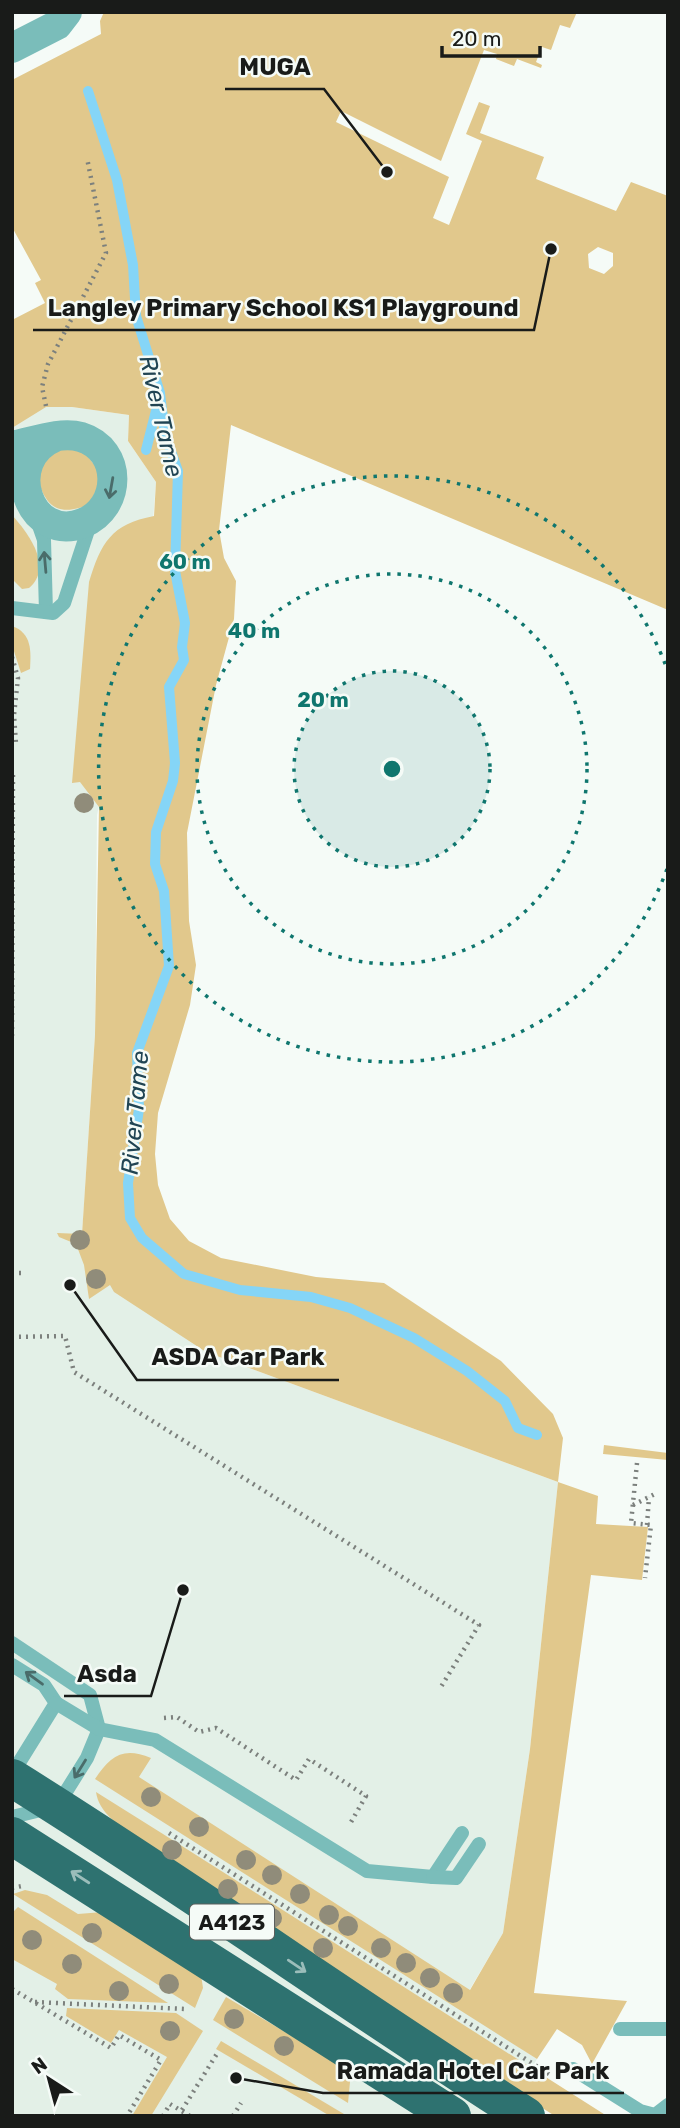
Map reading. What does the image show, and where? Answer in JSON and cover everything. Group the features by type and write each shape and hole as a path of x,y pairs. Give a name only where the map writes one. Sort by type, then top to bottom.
{"highway":[{"name":"A4123","path":"21,1798 199,1955 452,2116"},
{"name":"A4123","path":"21,1798 526,2116"}],"street":[{"path":"12,48 57,25 67,12"},
{"path":"12,446 55,437 68,435 93,442 110,462 113,475 108,501 91,519 77,525 47,521 25,503 22,484 25,464 37,447 55,437"}],"lane":[{"path":"25,503 44,540 48,587 46,612"},
{"path":"12,608 53,612 64,603 91,519"},
{"path":"12,1643 90,1695 99,1729 87,1758 21,1798"},
{"path":"12,1665 44,1685 56,1703 99,1729 155,1740 367,1871 456,1878 479,1844"},
{"path":"21,1798 56,1703"},
{"path":"433,1877 462,1833"},
{"path":"620,2029 667,2030"},
{"path":"573,2069 639,2111 655,2115 668,2105"}],"path":[{"path":"55,437 42,387 48,364 106,253 87,158"},
{"path":"12,657 18,678 14,715 16,744"},
{"path":"12,1036 13,771"},
{"path":"12,1272 26,1273"},
{"path":"12,1337 65,1336 74,1372 479,1625 439,1690"},
{"path":"637,1463 631,1523 651,1525 645,1578"},
{"path":"632,1505 652,1495 647,1525"},
{"path":"156,1718 177,1717 199,1732 216,1728 296,1780 309,1759 366,1796 351,1822"},
{"path":"166,1831 557,2079"},
{"path":"12,1989 111,2048 119,2035 161,2060 127,2116"},
{"path":"33,2002 185,2010"},
{"path":"182,2110 218,2052"},
{"path":"233,2116 241,2103"},
{"path":"163,2116 170,2104 190,2116"}],"shaded area":[{"path":"104,12 577,12 570,28 560,25 551,50 542,47 536,62 542,65 541,68 517,59 514,66 496,59 497,54 484,50 441,161 341,111 336,122 449,177 433,218 449,225 482,141 466,134 479,102 490,106 480,133 544,157 536,179 616,211 631,182 668,196 668,610 231,425 219,530 224,558 236,581 234,619 216,685 187,833 189,921 196,965 190,1005 158,1113 155,1154 158,1185 170,1219 189,1241 221,1258 316,1277 384,1283 501,1361 553,1414 563,1438 558,1482 206,1352 114,1292 110,1285 89,1299 84,1265 76,1244 59,1237 57,1233 82,1234 95,1035 99,807 80,782 72,783 89,582 98,556 110,537 127,524 154,516 156,482 128,441 129,415 72,407 46,407 12,428 12,320 45,303 35,283 41,280 12,227 12,80 101,34 100,21","holes":["598,247 613,253 613,266 604,274 589,268 588,254"]},
{"path":"12,407 72,407 129,415 128,441 156,482 147,599 120,705 97,815 95,1035 82,1235 206,1352 558,1482 530,1749 503,1933 459,2008 537,2059 503,2116 12,2116"},
{"path":"79,445 103,476 89,505 60,509 48,501 36,475 47,452"},
{"path":"12,515 31,540 39,560 36,580 29,588 22,589 12,579"},
{"path":"12,626 23,633 29,643 30,669 21,673 12,645"},
{"path":"604,1445 668,1453 668,1460 603,1454"},
{"path":"558,1482 598,1496 596,1524 648,1527 642,1580 591,1575 534,1993 627,2001 592,2064 582,2045 557,2029 537,2059 95,1779 106,1764 118,1755 133,1753 151,1758 139,1777 470,1990 503,1933 530,1749"},
{"path":"96,1792 607,2116 555,2116 453,2052 134,1836 105,1812"},
{"path":"25,1890 47,1895 78,1914 103,1912 201,1975 203,1988 195,2008 13,1894"},
{"path":"18,1907 168,2003 68,1999 55,1989 57,1984 12,1959 12,1913"},
{"path":"226,1997 351,2071 348,2103 213,2020"},
{"path":"67,2008 176,2013 203,2031 151,2116 132,2116 167,2057 119,2030 111,2043 66,2016"},
{"path":"221,2041 344,2114 330,2116 216,2049"}],"waterway":[{"name":"River Tame","path":"88,91 117,180 133,265 136,316 160,393 165,435 178,471 175,571 185,623 182,647 184,660 169,687 175,763 173,781 156,832 155,864 164,891 169,966 137,1053 139,1109 128,1183 130,1218 142,1238 184,1274 240,1290 311,1297 350,1308 414,1338 467,1371 505,1401 518,1428 537,1435"},
{"path":"146,450 159,399"}],"place":[{"name":"MUGA","path":"387,172"},
{"name":"Langley Primary School KS1 Playground","path":"551,249"},
{"name":"ASDA Car Park","path":"70,1285"},
{"name":"Asda","path":"183,1590"},
{"name":"Ramada Hotel Car Park","path":"236,2078"}]}
